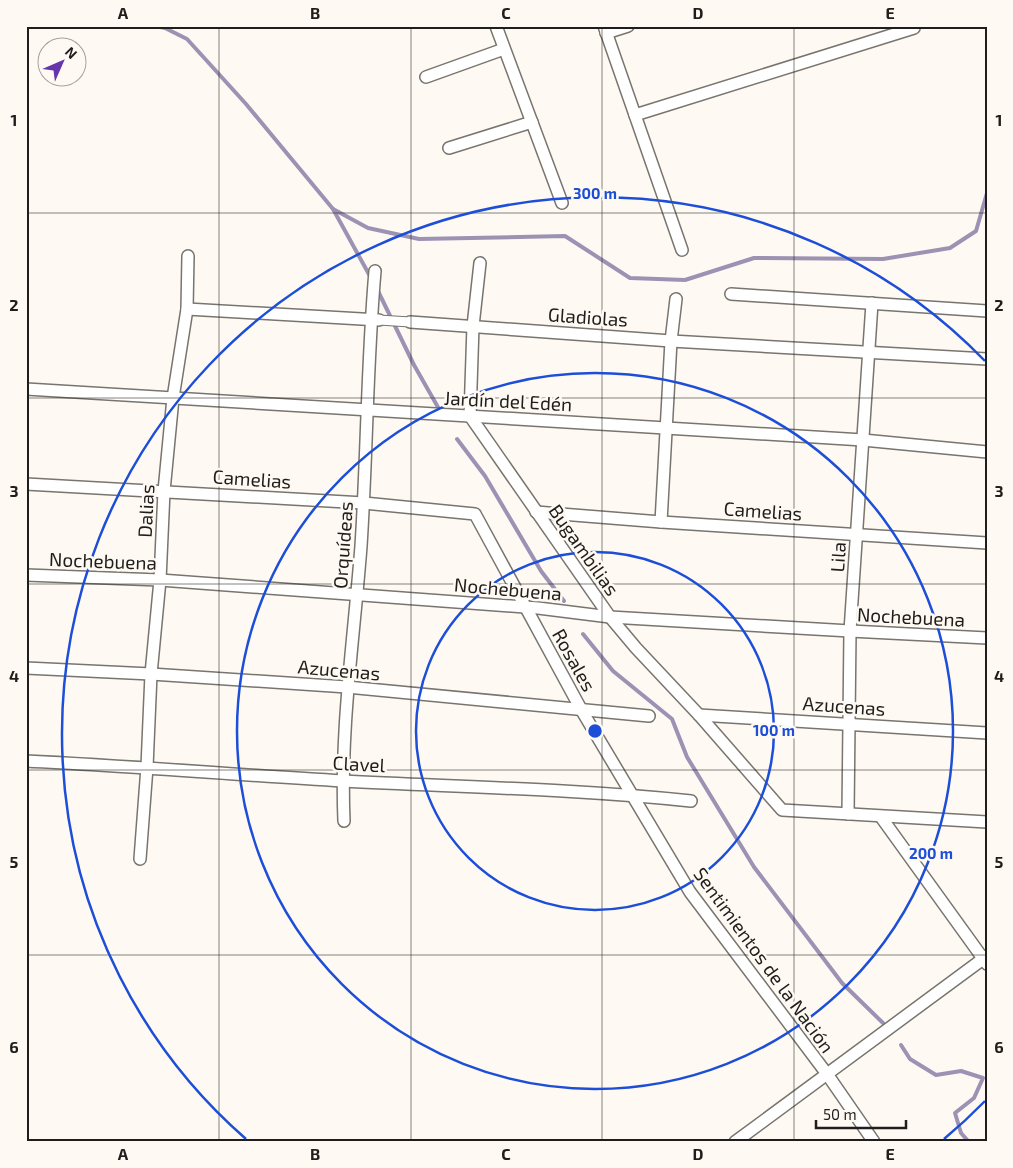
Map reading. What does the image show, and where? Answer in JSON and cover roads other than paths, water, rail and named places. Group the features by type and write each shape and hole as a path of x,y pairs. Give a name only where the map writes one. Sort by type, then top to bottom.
{"street":[{"path":"496,26 562,203"},
{"path":"628,26 605,30 682,250"},
{"path":"635,115 914,28"},
{"path":"426,77 504,49"},
{"path":"449,148 532,122"},
{"name":"Dalias","path":"140,859 147,767 151,674 160,580 164,491 173,398 187,310 188,256"},
{"path":"470,416 473,326 480,263"},
{"name":"Orquídeas","path":"344,821 342,781 347,687 364,503 367,410 375,319 375,270"},
{"path":"731,294 987,311"},
{"path":"661,522 671,341 676,299"},
{"name":"Lila","path":"848,814 850,632 872,303"},
{"name":"Gladiolas","path":"187,310 375,319 671,341 987,360"},
{"name":"Jardín del Edén","path":"26,390 863,440 987,452"},
{"name":"Bugambilias","path":"470,416 610,617 782,810 848,814"},
{"name":"Camelias","path":"26,484 364,503 475,514"},
{"name":"Camelias","path":"536,512 987,543"},
{"name":"Rosales","path":"475,514 582,711 632,795"},
{"name":"Nochebuena","path":"26,576 160,580 538,608 610,617 850,632 987,638"},
{"name":"Azucenas","path":"26,668 347,687 649,716"},
{"name":"Azucenas","path":"699,715 987,732"},
{"name":"Clavel","path":"26,761 147,767 342,781 632,795 691,801"},
{"name":"Sentimientos de la Nación","path":"632,795 690,892 827,1074 874,1142"},
{"path":"848,814 987,822"},
{"path":"735,1142 986,960 881,816"}],"waterway":[{"path":"155,26 165,28 187,39 246,104 333,209 371,278"},
{"path":"333,209 368,228 419,239 565,236 630,278 685,280 754,258 883,259 950,248 976,231 987,193"},
{"path":"377,289 414,365 439,409"},
{"path":"457,439 485,476 541,571 564,601"},
{"path":"583,634 613,671 672,719 687,757 754,867 842,983 883,1023"},
{"path":"901,1045 910,1059 936,1075 961,1071 983,1078 974,1098 955,1113 961,1133 969,1142"}]}
